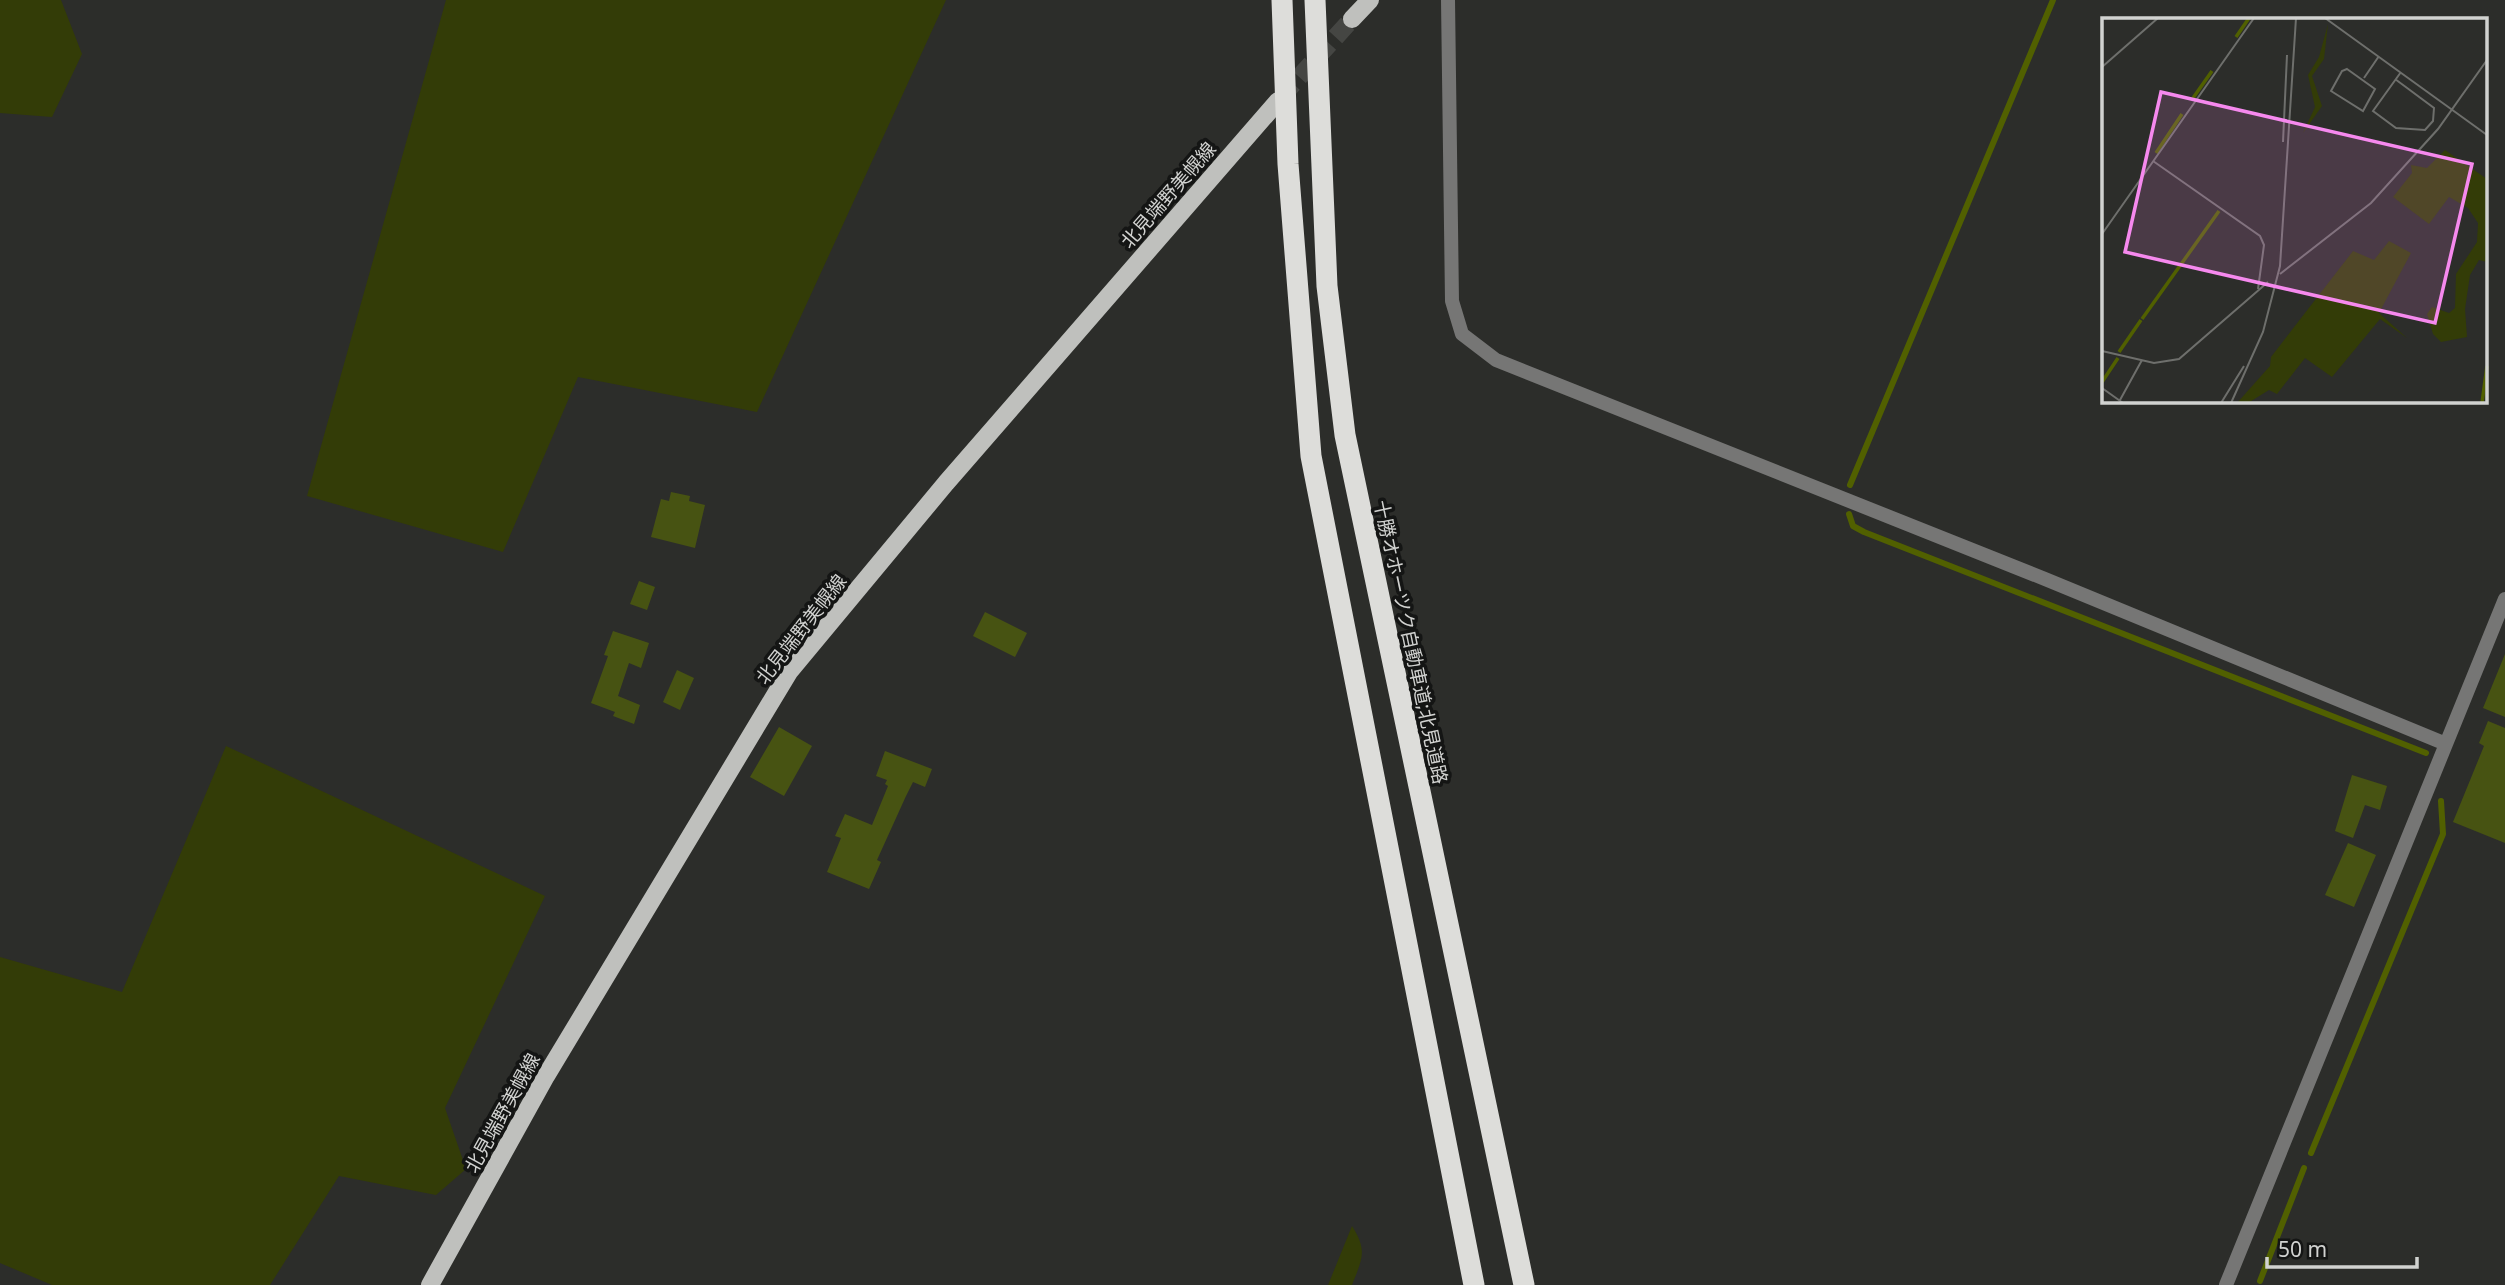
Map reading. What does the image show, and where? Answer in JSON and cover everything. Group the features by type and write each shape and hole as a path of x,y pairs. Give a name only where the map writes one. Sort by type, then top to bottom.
{"highway":[{"path":"1282,0 1288,164 1311,456 1475,1285"},
{"name":"十勝オホーツク自動車道;北見道路","path":"1315,0 1327,286 1345,435 1524,1285"}],"main road":[{"path":"1352,19 1370,0"},
{"name":"北見端野美幌線","path":"430,1285 546,1076 789,672 955,472 1278,101"}],"street":[{"path":"1448,0 1452,301 1462,334 1496,360 2032,574 2446,744"},
{"path":"2226,1285 2505,599"}],"green space":[{"path":"0,0 61,0 82,54 52,117 0,113"},
{"path":"446,0 946,0 757,412 578,377 503,552 307,496"},
{"path":"226,746 545,896 445,1108 466,1169 436,1195 339,1176 270,1285 52,1285 0,1263 0,957 122,992"},
{"path":"1352,1226 1360,1242 1362,1255 1352,1285 1328,1285"}],"building":[{"path":"671,492 690,496 689,501 705,505 695,548 651,537 661,499 669,501"},
{"path":"639,581 655,587 647,610 630,604"},
{"path":"985,612 1027,633 1015,657 973,636"},
{"path":"613,631 649,643 641,668 629,663 618,696 640,705 634,724 613,716 615,712 591,703 608,656 604,655"},
{"path":"2505,654 2505,717 2483,708"},
{"path":"677,670 694,678 680,710 663,702"},
{"path":"2488,721 2505,728 2505,843 2453,822 2484,746 2479,743"},
{"path":"779,727 812,746 784,796 750,777"},
{"path":"885,751 932,769 925,787 913,782 877,860 881,862 869,889 827,872 841,838 835,836 845,814 872,825 888,786 885,784 887,780 876,776"},
{"path":"2352,775 2387,786 2380,810 2365,805 2353,838 2335,831"},
{"path":"2348,843 2376,855 2354,907 2325,895"}],"waterway":[{"path":"1850,485 2053,0"},
{"path":"1849,514 1853,526 1864,532 2426,753"},
{"path":"2311,1153 2443,834 2441,801"},
{"path":"2260,1281 2304,1168"}],"tunnel":[{"path":"1281,97 1352,19"}]}
